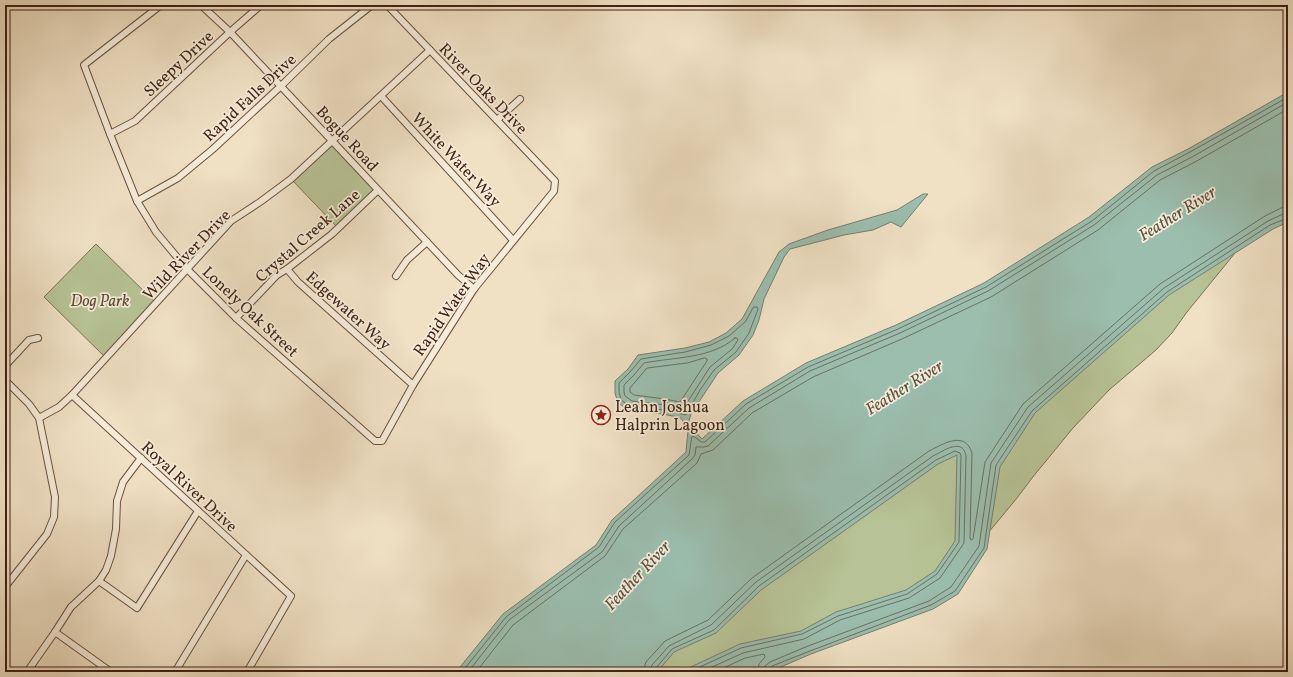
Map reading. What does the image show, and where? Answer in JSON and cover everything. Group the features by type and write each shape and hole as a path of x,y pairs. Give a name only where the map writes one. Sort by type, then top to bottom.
{"street":[{"name":"Lonely Oak Street","path":"161,5 84,65 137,201 156,232 187,269 236,318 375,441 382,441"},
{"name":"Bogue Road","path":"202,5 230,32 458,275 474,289"},
{"name":"Sleepy Drive","path":"110,134 135,121 261,5"},
{"name":"Rapid Falls Drive","path":"137,201 178,178 281,86 329,39 372,5"},
{"name":"River Oaks Drive","path":"387,5 555,181 554,191"},
{"name":"Wild River Drive","path":"39,418 60,407 72,395 231,221 291,179 430,50"},
{"name":"White Water Way","path":"381,96 513,240"},
{"path":"497,120 520,99"},
{"name":"Crystal Creek Lane","path":"236,318 277,275 332,234 378,190"},
{"name":"Rapid Water Way","path":"382,441 413,385 474,289 554,191"},
{"path":"396,276 407,260 427,242"},
{"name":"Edgewater Way","path":"287,269 298,282 413,385"},
{"path":"5,366 29,340 38,338"},
{"path":"5,380 29,404 39,418 55,497 54,517 47,534 5,587"},
{"name":"Royal River Drive","path":"72,395 291,596 247,672"},
{"path":"27,672 71,607 99,580 106,570 111,556 116,529 117,501 123,482 141,458"},
{"path":"99,580 137,608 198,511"},
{"path":"176,672 246,555"},
{"path":"55,632 111,672"},
{"path":"5,668 11,672"}],"green space":[{"path":"333,141 378,190 338,228 291,179"},
{"path":"1244,242 1187,312 1172,333 1156,350 1109,390 1073,428 964,562 748,672 652,672 682,629 1085,347"},
{"name":"Dog Park","path":"96,244 156,303 106,358 44,297"}],"water":[{"name":"Feather River","path":"1288,92 1288,222 1273,229 1169,295 1035,413 1000,467 987,549 958,594 933,609 811,654 769,672 680,672 740,644 801,631 836,612 906,590 935,571 955,541 957,455 938,464 761,590 716,633 674,652 657,672 456,672 503,614 596,545 612,520 686,452 688,430 681,418 663,414 629,410 618,403 615,393 615,381 628,369 638,355 685,348 709,342 726,333 742,319 779,252 789,244 828,230 897,210 923,194 928,194 901,227 891,222 873,230 844,235 790,249 784,257 764,299 759,320 753,335 739,355 718,373 691,414 688,424 702,439 743,401 806,363 896,325 984,283 1089,217 1152,167 1188,149"}],"place":[{"name":"Leahn Joshua Halprin Lagoon","path":"601,415"}]}
